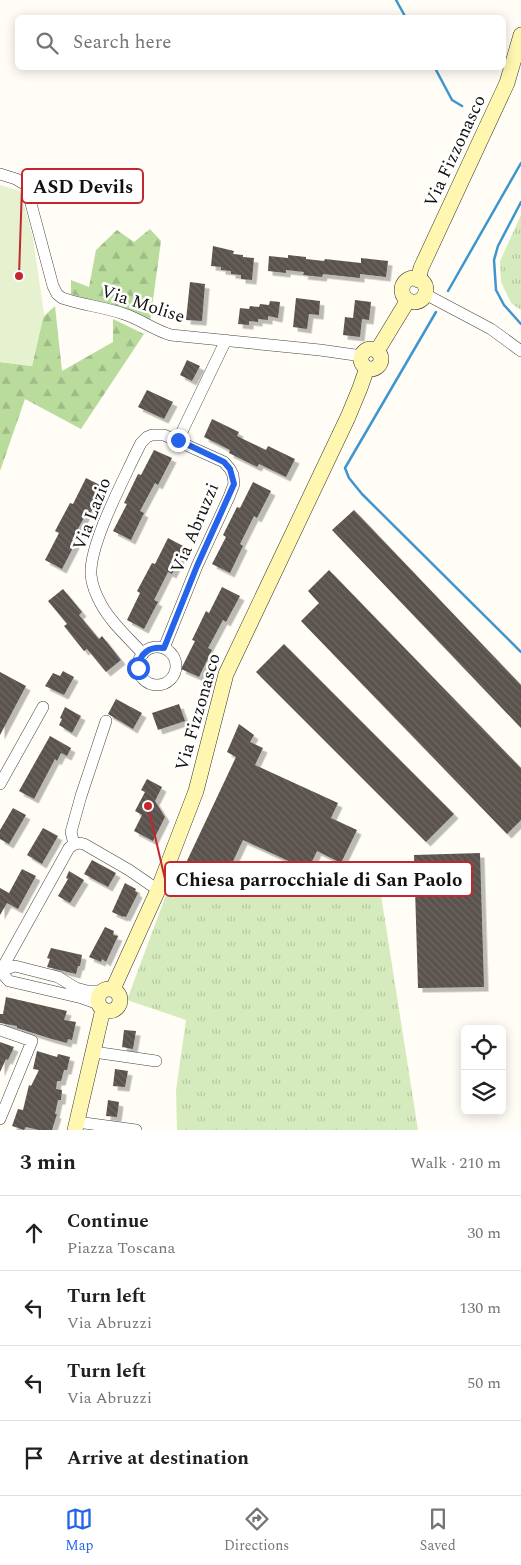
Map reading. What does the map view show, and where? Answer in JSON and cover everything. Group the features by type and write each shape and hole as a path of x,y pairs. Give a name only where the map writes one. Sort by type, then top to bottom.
{"main road":[{"name":"Via Fizzonasco","path":"418,280 421,268 507,84 521,35"},
{"path":"410,279 418,280 423,284 429,296 418,301 408,300 402,291 404,283 410,279"},
{"name":"Via Fizzonasco","path":"76,1126 94,1052 104,998 158,890 196,791 226,674 348,416 360,388 364,362 373,369 378,366 381,360 377,352 408,300"}],"street":[{"name":"Via Molise","path":"0,174 16,179 26,185 54,286 57,294 62,298 130,316 171,335 320,350 364,362"},
{"path":"429,296 492,329 521,351"},
{"path":"178,440 226,340"},
{"name":"Via Lazio","path":"143,654 109,616 101,604 91,574 92,559 97,541 141,443 146,437 164,434 178,440"},
{"name":"Via Abruzzi","path":"164,648 197,566 234,484 230,469 224,462 178,440"},
{"path":"156,647 164,648 170,652 175,658 177,666 176,673 172,679 166,684 158,686 144,681 138,668 139,660 143,654 149,649 156,647"},
{"path":"0,784 43,708"},
{"path":"74,844 71,832 80,796 106,721"},
{"path":"0,971 69,848 74,844 84,844 129,870 158,890"},
{"path":"0,971 15,966 58,977 76,988 104,998"},
{"path":"0,1030 32,1041 0,1119"},
{"path":"94,1052 156,1061"},
{"path":"76,1126 136,1130"}],"green space":[{"path":"0,185 20,191 33,238 44,314 32,366 0,362"},
{"path":"521,215 521,310 511,303 501,282 500,261"},
{"path":"150,229 161,241 150,322 102,303 71,294 71,280 89,287 96,250 117,230 134,242"},
{"path":"55,306 62,371 113,342 113,319 144,334 81,429 25,399 0,471 0,362 32,366 43,317"},
{"path":"378,876 418,1130 177,1130 176,1090 186,1020 127,1000 169,887"}],"building":[{"path":"213,246 234,251 233,254 243,255 243,257 254,258 252,280 241,279 241,275 221,270 221,267 211,266"},
{"path":"288,255 324,261 325,259 361,263 361,258 388,261 386,277 360,274 360,278 323,274 322,277 303,275 304,272 286,270 286,273 268,271 269,256 288,258"},
{"path":"190,282 205,284 202,321 186,320"},
{"path":"296,298 320,301 319,315 309,314 307,329 293,327"},
{"path":"355,300 371,302 369,320 362,319 360,337 343,335 345,317 353,318"},
{"path":"270,301 280,302 278,318 268,316 268,320 258,319 258,322 249,321 249,325 238,324 240,308 259,307 260,304 269,305"},
{"path":"187,360 200,366 192,381 180,375"},
{"path":"147,390 173,402 164,419 138,407"},
{"path":"212,419 239,432 237,436 266,450 268,446 295,459 286,477 259,464 257,467 229,453 230,450 204,437"},
{"path":"154,450 172,458 158,485 155,483 140,511 144,513 131,540 113,531 127,504 124,503 138,474 141,475"},
{"path":"86,478 104,487 90,514 87,512 72,540 76,542 62,569 45,560 59,533 55,531 70,503 73,504"},
{"path":"253,482 271,491 257,518 254,516 240,544 243,546 230,573 212,564 226,537 223,535 237,507 240,508"},
{"path":"354,510 521,685 521,728 332,530"},
{"path":"168,538 185,547 172,574 168,572 154,600 158,602 144,629 127,620 140,593 137,591 152,563 155,564"},
{"path":"329,570 521,768 521,820 507,834 301,621 319,603 308,591"},
{"path":"222,587 240,596 226,622 223,620 208,648 212,650 199,677 181,669 195,641 192,640 206,611 209,613"},
{"path":"63,589 82,612 79,615 99,639 102,636 121,660 106,672 87,649 84,651 64,626 67,624 48,601"},
{"path":"284,644 454,814 426,842 256,672"},
{"path":"63,671 74,677 64,695 45,686 53,673 60,676"},
{"path":"0,672 26,686 0,735"},
{"path":"116,699 142,713 133,729 108,714"},
{"path":"179,704 185,721 158,730 152,713"},
{"path":"65,707 81,716 72,733 59,725"},
{"path":"239,724 254,735 250,742 263,748 255,765 338,803 331,818 357,830 341,863 317,851 308,870 243,840 227,874 209,865 205,874 185,865 236,757 227,752"},
{"path":"50,736 71,748 67,756 61,753 57,761 55,759 34,799 19,791"},
{"path":"147,779 162,787 155,801 165,817 153,841 134,831 142,815 135,811 145,792 141,790"},
{"path":"13,808 26,815 9,844 0,839 0,830"},
{"path":"43,828 58,836 42,864 27,855"},
{"path":"480,853 484,987 418,988 414,855"},
{"path":"92,860 116,873 108,887 84,874"},
{"path":"22,869 36,876 18,909 7,903 0,915 0,888 9,893"},
{"path":"69,871 84,880 70,903 58,896 68,879 66,878"},
{"path":"125,883 136,889 135,891 138,893 126,917 123,917 112,912"},
{"path":"105,927 114,931 113,935 118,936 106,962 102,959 101,962 89,957"},
{"path":"51,948 82,955 76,974 47,967 50,959 47,958"},
{"path":"6,997 67,1011 64,1020 76,1022 72,1040 68,1039 67,1043 17,1028 17,1026 0,1023 0,1014 3,1014"},
{"path":"124,1030 136,1031 133,1049 122,1047"},
{"path":"0,1042 14,1047 0,1072"},
{"path":"37,1051 57,1057 58,1054 70,1057 67,1070 64,1070 61,1081 57,1081 56,1089 62,1090 61,1100 58,1100 55,1114 57,1114 52,1130 26,1127 24,1130 12,1126 18,1109 23,1110 29,1085 31,1086 39,1070 33,1069"},
{"path":"115,1069 128,1071 125,1087 113,1086"},
{"path":"108,1100 119,1102 117,1117 106,1116"}],"waterway":[{"path":"396,0 404,15"},
{"path":"436,70 452,100 462,106"},
{"path":"448,291 521,163"},
{"path":"521,202 498,246 494,260 496,290 504,305 521,324"},
{"path":"436,312 345,468 349,478 362,494 521,652"}],"place":[{"name":"ASD Devils","path":"19,276"},
{"name":"Chiesa parrocchiale di San Paolo","path":"148,806"}],"route":[{"path":"138,668 139,660 149,649 156,647 164,648 197,566 234,484 233,475 224,462 178,440"}]}
